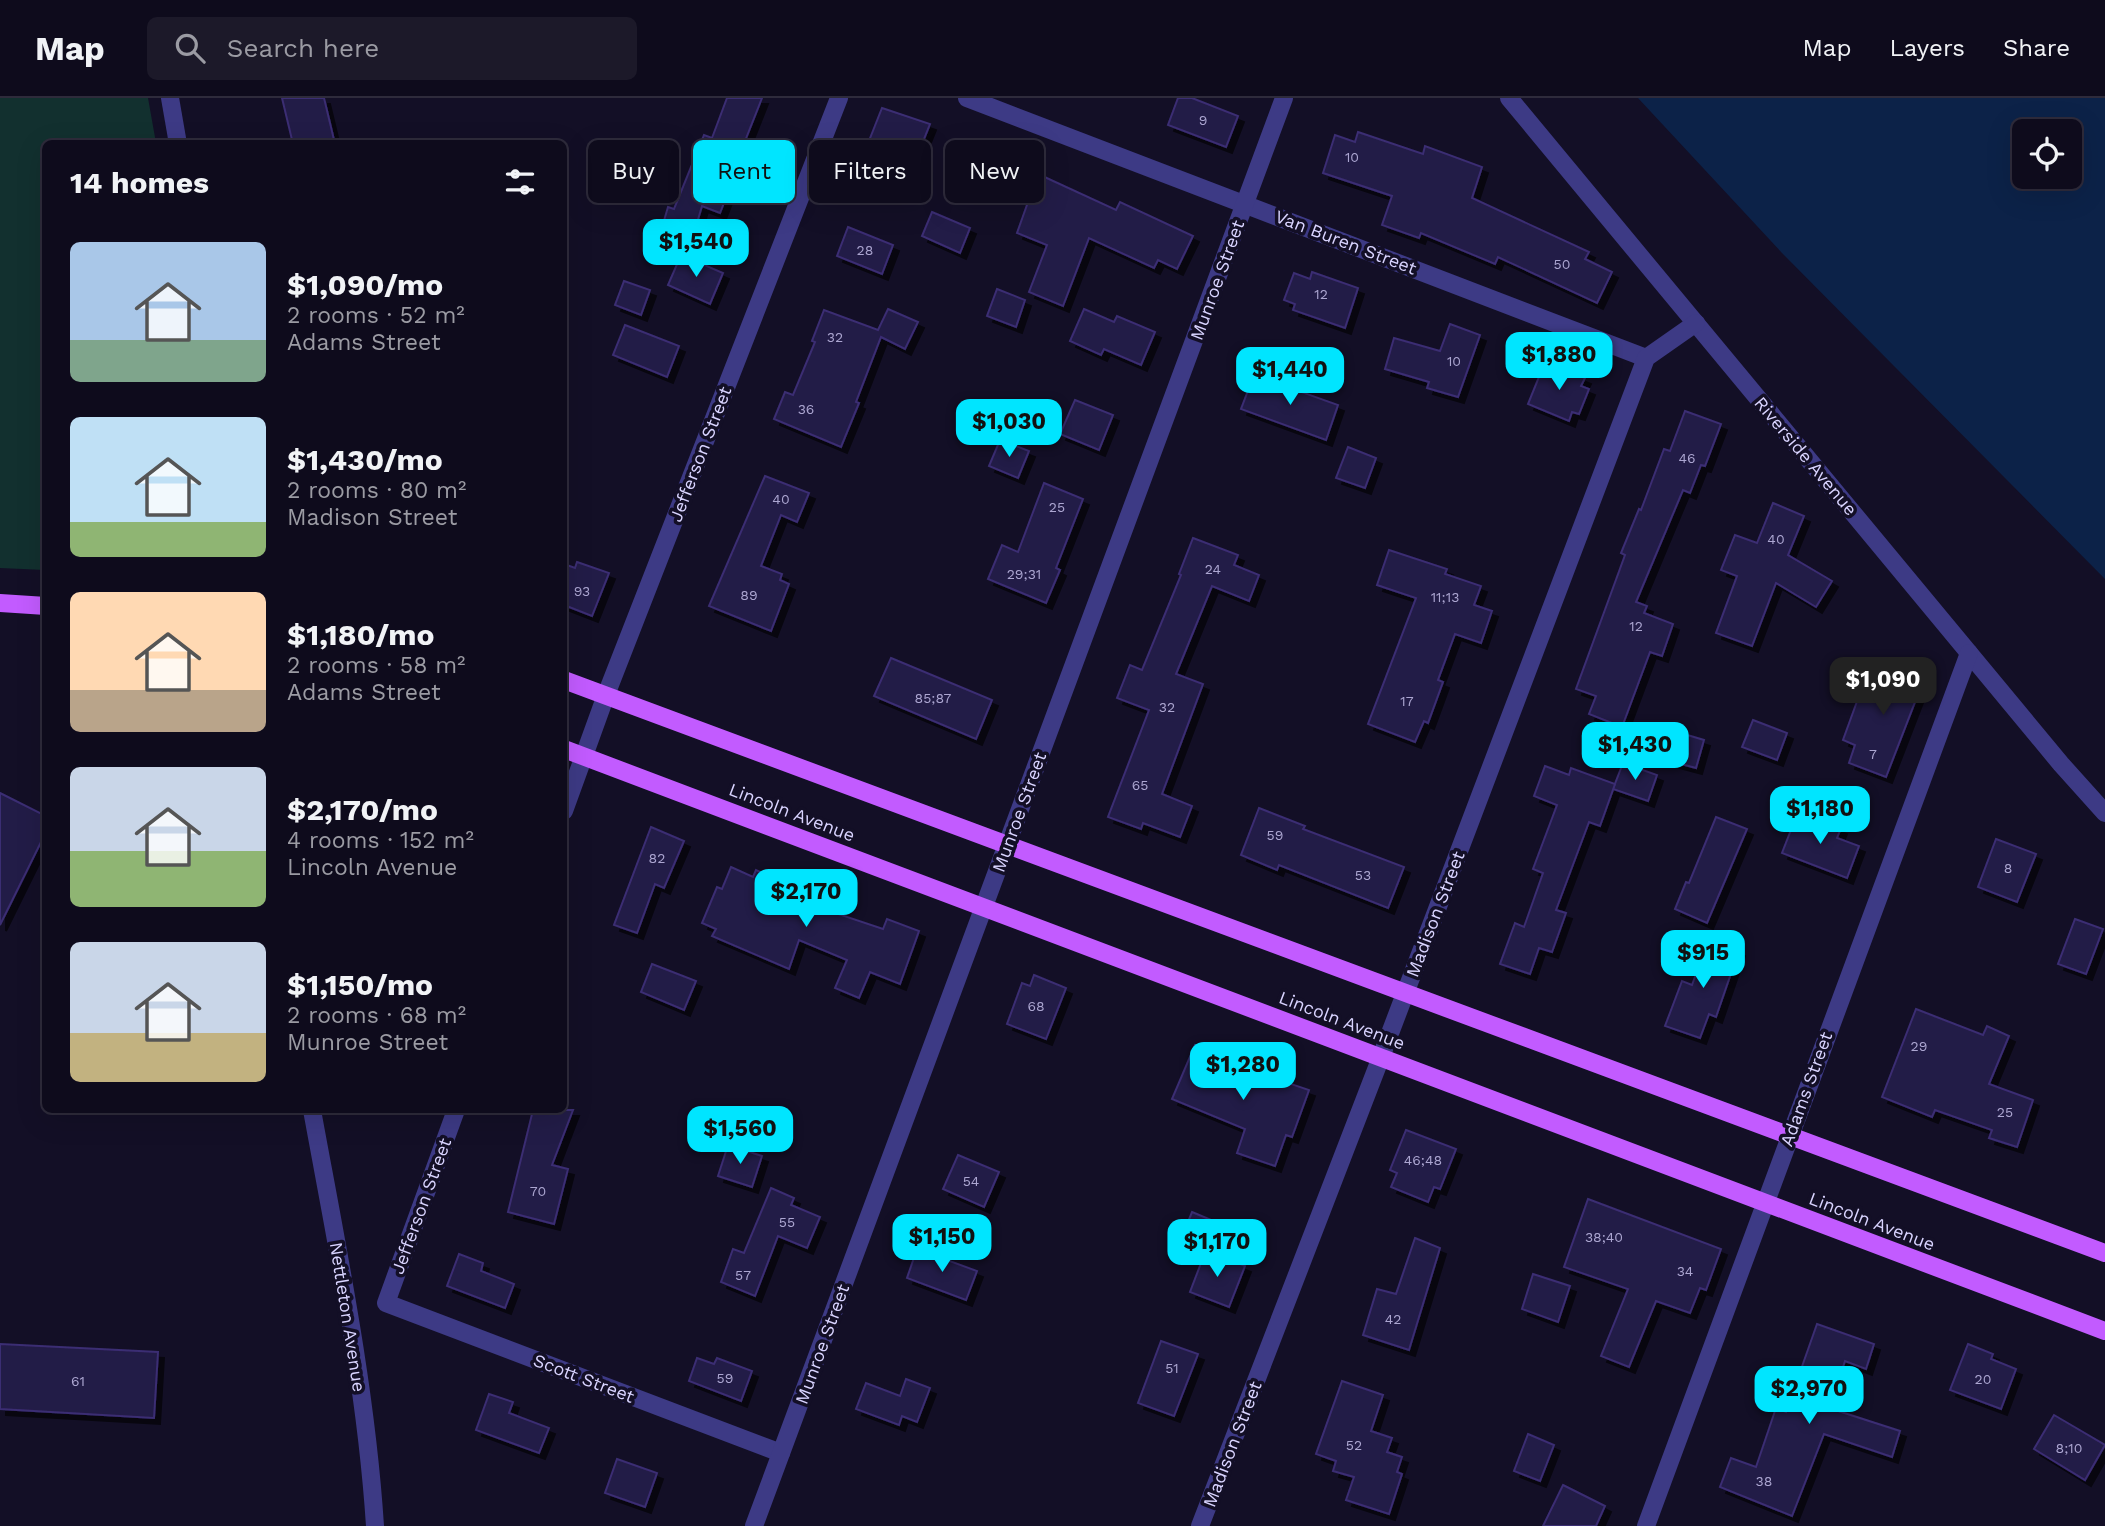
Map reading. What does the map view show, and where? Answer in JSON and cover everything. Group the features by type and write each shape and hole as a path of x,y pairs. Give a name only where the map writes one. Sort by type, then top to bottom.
{"main road":[{"path":"0,603 42,606"},
{"path":"567,681 2105,1252"},
{"name":"Lincoln Avenue","path":"567,750 2105,1331"}],"street":[{"path":"170,98 177,140"},
{"name":"Jefferson Street","path":"567,802 606,695 839,98"},
{"name":"Van Buren Street","path":"967,98 1646,358"},
{"name":"Munroe Street","path":"754,1526 1284,98"},
{"name":"Riverside Avenue","path":"1509,98 2061,764 2105,813"},
{"path":"1646,358 1696,323"},
{"name":"Madison Street","path":"1200,1526 1406,993 1646,358"},
{"name":"Adams Street","path":"1646,1526 1969,653"},
{"name":"Nettleton Avenue","path":"313,1113 344,1285 367,1434 375,1526"},
{"name":"Jefferson Street","path":"386,1303 455,1113"},
{"name":"Scott Street","path":"386,1303 781,1453"}],"green space":[{"path":"0,98 148,98 155,140 42,140 42,570 0,568"}],"water":[{"path":"1638,98 2105,98 2105,579 1782,253"}],"building":[{"path":"282,98 324,98 334,140 292,140"},
{"path":"727,98 762,98 745,140 702,140 704,135 712,138"},
{"path":"1178,98 1192,98 1238,116 1226,147 1168,125"},
{"path":"882,108 930,124 924,140 869,140"},
{"path":"1358,132 1423,154 1425,146 1482,167 1472,198 1589,252 1585,259 1612,272 1597,303 1498,257 1495,264 1421,233 1419,238 1382,225 1392,196 1323,173 1335,135 1355,142"},
{"path":"693,162 693,203 724,203 720,213 702,206 689,250 658,241 668,207 674,209 679,203"},
{"path":"1044,177 1116,210 1120,202 1193,236 1177,269 1158,260 1154,268 1089,238 1063,306 1029,292 1047,245 1017,233 1028,203 1044,203"},
{"path":"932,212 970,228 960,253 922,236"},
{"path":"848,227 893,245 882,274 837,256"},
{"path":"681,255 723,273 710,304 668,285"},
{"path":"1312,272 1358,288 1345,328 1293,310 1295,304 1284,300 1294,273 1310,279"},
{"path":"624,281 650,290 641,315 615,305"},
{"path":"997,289 1025,300 1016,327 987,316"},
{"path":"888,309 918,322 905,349 881,337 841,447 774,419 785,392 793,395 815,342 812,341 824,310 878,330"},
{"path":"1084,309 1114,322 1117,316 1155,332 1141,365 1104,349 1101,355 1070,341"},
{"path":"1450,324 1480,335 1458,397 1427,388 1429,382 1385,369 1394,338 1440,351"},
{"path":"625,325 679,346 667,377 613,355"},
{"path":"1545,362 1585,378 1581,386 1589,389 1579,414 1572,412 1569,421 1528,404"},
{"path":"1254,375 1338,405 1326,440 1241,409"},
{"path":"1075,400 1113,415 1099,450 1060,434"},
{"path":"1685,411 1721,424 1705,466 1701,465 1690,493 1683,490 1636,602 1647,606 1644,613 1673,624 1662,656 1650,652 1622,727 1589,714 1596,696 1576,689 1625,555 1621,553 1664,449 1670,451"},
{"path":"1000,440 1029,451 1018,478 989,466"},
{"path":"1348,447 1376,458 1365,488 1336,478"},
{"path":"765,476 809,493 797,522 781,515 761,566 782,574 780,580 789,584 771,631 709,606"},
{"path":"1044,483 1083,499 1056,568 1060,570 1046,603 988,579 1002,545 1018,552"},
{"path":"1773,503 1804,516 1788,555 1832,581 1816,607 1776,583 1752,646 1716,633 1737,576 1721,570 1735,535 1757,543"},
{"path":"1193,538 1238,555 1234,565 1259,575 1249,601 1212,586 1176,674 1203,684 1162,794 1192,806 1180,837 1143,823 1141,829 1108,817 1149,710 1117,698 1130,665 1142,670 1181,575 1179,574"},
{"path":"1389,550 1447,569 1445,574 1481,586 1474,605 1492,611 1481,643 1455,634 1438,680 1443,682 1428,723 1424,721 1415,742 1368,724 1416,598 1377,585"},
{"path":"577,562 609,573 592,616 567,606 567,565 575,568"},
{"path":"891,658 992,700 976,739 874,696"},
{"path":"1894,659 1927,671 1886,777 1849,763 1855,745 1843,740 1867,674 1885,681"},
{"path":"1753,720 1787,733 1777,760 1742,747"},
{"path":"1674,731 1704,740 1696,768 1666,760"},
{"path":"1623,763 1657,775 1648,801 1613,789"},
{"path":"1545,766 1569,775 1571,768 1615,784 1600,826 1589,822 1556,910 1566,913 1552,952 1539,948 1530,974 1500,964 1515,923 1524,927 1543,873 1533,869 1557,805 1534,796"},
{"path":"0,793 42,814 42,840 0,925"},
{"path":"1259,808 1305,826 1303,829 1404,867 1388,908 1279,865 1277,870 1241,855"},
{"path":"1798,812 1841,828 1837,838 1859,846 1847,878 1782,853"},
{"path":"1716,817 1747,829 1707,923 1675,909 1686,882 1689,883"},
{"path":"651,827 684,841 664,888 655,884 637,933 614,925"},
{"path":"1996,839 2036,854 2017,902 1978,887"},
{"path":"731,867 753,877 756,870 805,892 807,886 841,900 835,913 883,929 887,919 919,931 900,984 870,972 859,998 835,988 847,960 799,940 789,969 712,936 716,929 702,923 717,887 722,889"},
{"path":"2075,919 2103,929 2086,974 2058,964"},
{"path":"1709,939 1739,950 1716,1017 1709,1014 1700,1038 1665,1026 1682,981 1692,985"},
{"path":"652,964 696,981 684,1010 641,992"},
{"path":"1034,975 1066,988 1046,1039 1007,1024 1022,983 1030,986"},
{"path":"1916,1009 1983,1035 1987,1026 2009,1036 1989,1084 2033,1100 2017,1147 1989,1138 1992,1130 1935,1110 1932,1117 1882,1097"},
{"path":"1195,1045 1239,1063 1238,1066 1309,1090 1292,1137 1286,1135 1275,1166 1237,1153 1245,1129 1172,1099"},
{"path":"567,1110 573,1110 552,1165 568,1169 554,1224 508,1212 532,1113 567,1113"},
{"path":"1406,1130 1456,1149 1440,1189 1434,1187 1428,1202 1391,1187 1397,1173 1390,1170"},
{"path":"728,1145 762,1156 752,1187 718,1176"},
{"path":"958,1155 999,1172 984,1207 943,1189"},
{"path":"771,1188 794,1198 791,1205 820,1217 807,1248 778,1236 755,1296 721,1282 733,1249 744,1253"},
{"path":"1588,1199 1721,1249 1706,1290 1700,1288 1690,1313 1656,1301 1629,1367 1601,1356 1628,1289 1564,1267"},
{"path":"1192,1212 1228,1227 1217,1253 1181,1239"},
{"path":"1415,1238 1440,1248 1409,1350 1363,1335 1377,1289 1396,1294"},
{"path":"917,1249 977,1271 966,1300 907,1278"},
{"path":"1206,1250 1245,1266 1229,1307 1190,1292"},
{"path":"459,1254 483,1263 481,1271 514,1284 505,1308 447,1286"},
{"path":"1533,1274 1570,1286 1558,1322 1522,1309"},
{"path":"1817,1324 1874,1344 1866,1369 1845,1361 1829,1408 1900,1431 1892,1457 1824,1434 1792,1516 1720,1487 1731,1458 1756,1467 1776,1408 1786,1412"},
{"path":"1161,1341 1198,1354 1174,1416 1138,1403"},
{"path":"0,1344 158,1352 154,1418 0,1409"},
{"path":"1968,1344 1993,1354 1991,1359 2016,1369 2001,1409 1950,1390"},
{"path":"697,1358 714,1364 717,1358 752,1371 741,1401 689,1381"},
{"path":"906,1379 930,1388 917,1422 902,1416 899,1425 856,1409 866,1383 900,1396"},
{"path":"1342,1381 1383,1395 1371,1431 1392,1438 1387,1452 1402,1457 1397,1472 1402,1474 1389,1514 1346,1500 1354,1477 1333,1471 1336,1461 1316,1454"},
{"path":"489,1394 513,1402 509,1413 549,1428 539,1453 476,1430"},
{"path":"2054,1415 2105,1445 2085,1480 2034,1449"},
{"path":"1528,1434 1554,1445 1540,1481 1514,1471"},
{"path":"617,1459 657,1473 645,1507 605,1493"},
{"path":"1563,1485 1605,1506 1596,1526 1543,1526"}]}
